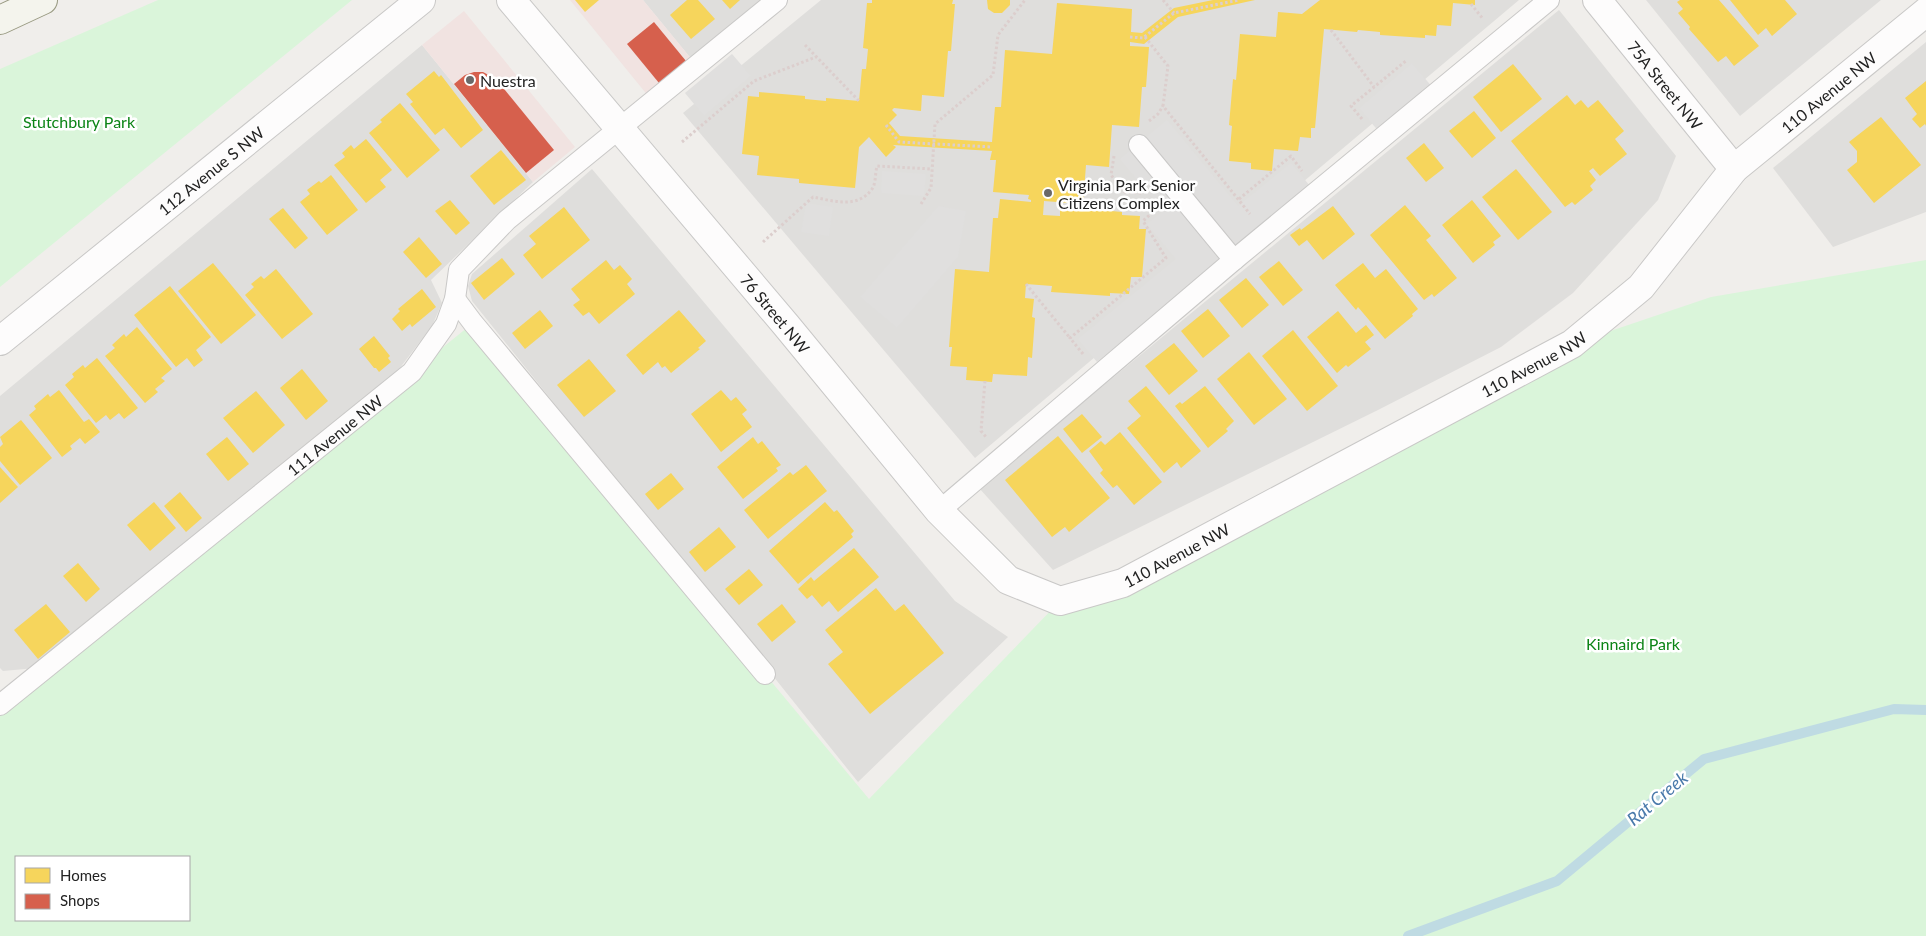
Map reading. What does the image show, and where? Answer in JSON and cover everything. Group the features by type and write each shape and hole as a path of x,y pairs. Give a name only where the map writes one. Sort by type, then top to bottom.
{"main road":[{"path":"0,20 43,0"}],"street":[{"name":"112 Avenue S NW","path":"0,341 421,0"},
{"name":"76 Street NW","path":"511,0 786,325 939,511 1008,580 1060,601"},
{"name":"75A Street NW","path":"1597,0 1734,169"},
{"name":"110 Avenue NW","path":"1060,601 1123,583 1572,344 1641,287 1734,169 1926,12"}],"lane":[{"name":"111 Avenue NW","path":"0,704 412,372 446,324 455,299 459,270 507,220 778,0"},
{"path":"939,511 1234,260 1549,0"},
{"path":"1141,135 1234,260"},
{"path":"455,299 472,323 765,674"}],"path":[{"path":"920,204 930,188 935,124 993,75 998,35 1026,0"},
{"path":"1163,0 1174,13"},
{"path":"1130,37 1145,37 1174,13 1239,0"},
{"path":"1331,30 1374,87"},
{"path":"1141,135 1162,106 1168,66 1145,37"},
{"path":"805,45 859,101"},
{"path":"682,142 754,81 816,57"},
{"path":"1380,139 1351,106 1407,60"},
{"path":"1162,106 1266,234"},
{"path":"886,125 899,142 992,146"},
{"path":"1115,150 1111,176 1125,192 1141,192 1146,198"},
{"path":"1239,199 1290,156 1318,190"},
{"path":"763,242 813,197 844,203 862,198 873,188 877,166 932,169"},
{"path":"1070,338 1166,258 1143,221 1157,210 1152,204"},
{"path":"1026,284 1099,374"},
{"path":"985,381 981,431 1004,456"}],"shaded area":[{"path":"570,0 643,0 693,61 649,97"},
{"path":"643,0 766,0 693,61"},
{"name":"Virginia Park Senior Citizens Complex","path":"821,0 1519,0 975,458 683,113"},
{"path":"1646,0 1881,0 1740,116"},
{"path":"1559,10 1676,156 1658,200 1573,293 1501,347 1378,410 1053,570 979,488"},
{"path":"464,11 575,147 533,182 422,45"},
{"path":"1926,42 1926,212 1833,247 1773,168"},
{"path":"422,45 533,182 431,280 442,303 432,326 396,373 36,668 3,671 0,668 0,396"},
{"path":"732,54 751,76 704,116 685,93"},
{"path":"1412,63 1433,88 1380,133 1359,108"},
{"path":"1167,120 1238,206 1291,163 1310,186 1097,362 1078,339 1176,259 1147,224 1163,211 1120,159"},
{"path":"592,169 955,601 1008,637 858,782 472,301 468,286 472,274"},
{"path":"882,171 926,174 924,196 881,193"},
{"path":"806,203 833,207 829,236 801,232"},
{"path":"938,206 966,211 958,257 897,328 860,297"}],"green space":[{"name":"Stutchbury Park","path":"158,0 352,0 0,287 0,69"},
{"name":"Kinnaird Park","path":"1926,260 1926,936 0,936 0,705 473,323 869,799 1060,601 1572,344 1711,297"}],"building: Homes":[{"path":"575,0 599,0 585,12"},
{"path":"687,0 698,0 715,19 691,39 670,15"},
{"path":"722,0 740,0 730,9"},
{"name":"Virginia Park Senior Citizens Complex","path":"872,0 953,0 952,4 955,4 951,51 948,51 944,97 922,95 921,111 894,108 892,110 897,115 889,123 900,136 992,142 995,107 1001,107 1005,50 1052,54 1057,3 1132,9 1131,32 1142,33 1174,8 1213,0 1255,0 1178,17 1144,44 1130,42 1130,46 1149,47 1146,87 1142,87 1139,127 1112,125 1109,167 1086,165 1083,204 1044,201 1043,215 1060,216 1060,209 1080,210 1080,208 1122,212 1122,215 1140,216 1139,229 1146,229 1142,277 1131,277 1129,294 1110,293 1110,296 1051,292 1052,286 1026,284 1025,298 1034,299 1032,317 1035,318 1032,358 1028,357 1027,376 993,374 992,382 966,380 967,367 950,366 952,347 949,347 955,269 989,272 993,218 998,218 1000,199 1031,202 1028,199 1029,195 993,192 996,160 990,160 992,151 893,145 896,147 886,157 869,137 859,147 855,188 799,183 799,179 757,175 759,156 742,154 748,96 759,97 759,92 805,96 805,99 826,101 826,98 859,101 862,69 866,69 868,49 863,48 867,3 872,3"},
{"path":"987,0 1010,0 1010,5 1002,13 994,13 988,9"},
{"name":"Virginia Park Senior Citizens Complex","path":"1320,0 1475,0 1475,5 1453,3 1451,26 1437,25 1436,36 1425,35 1425,38 1380,35 1380,32 1358,30 1357,32 1324,29 1315,128 1311,128 1311,138 1300,137 1298,151 1274,149 1272,171 1251,169 1251,163 1229,161 1232,126 1229,125 1233,79 1236,80 1240,34 1276,37 1278,12 1302,14"},
{"path":"1680,0 1719,0 1759,46 1734,66 1726,56 1718,62 1689,29 1690,27 1678,13 1683,9 1677,2"},
{"path":"1730,0 1785,0 1797,14 1772,36 1766,28 1758,35"},
{"path":"1513,64 1542,99 1501,132 1473,97"},
{"path":"434,71 439,77 441,75 483,130 461,148 444,128 435,135 410,104 413,102 406,94"},
{"path":"1926,81 1926,126 1925,124 1920,128 1912,119 1917,114 1905,98"},
{"path":"1567,95 1575,105 1581,100 1588,108 1598,100 1624,131 1615,139 1627,154 1600,176 1593,168 1589,171 1596,180 1590,186 1593,190 1575,205 1572,202 1565,207 1511,141"},
{"path":"400,103 440,150 407,178 369,133 382,122 380,120"},
{"path":"1474,111 1496,138 1472,158 1449,131"},
{"path":"1881,117 1921,165 1874,203 1847,170 1857,162 1857,151 1849,142"},
{"path":"366,139 392,170 380,180 386,187 366,203 334,165 345,157 342,153 351,145 354,149"},
{"path":"1424,143 1444,168 1426,182 1406,158"},
{"path":"501,150 526,180 494,205 470,176"},
{"path":"1516,169 1552,212 1518,240 1482,197"},
{"path":"331,175 358,210 327,235 300,202 310,194 307,190"},
{"path":"450,200 470,223 456,235 435,211"},
{"path":"1472,200 1501,236 1493,242 1495,245 1473,263 1442,225"},
{"path":"1405,205 1431,236 1426,240 1457,278 1434,297 1432,294 1424,300 1370,235"},
{"path":"1333,206 1355,234 1323,260 1307,240 1299,246 1290,235 1300,228 1301,230"},
{"path":"564,207 590,240 542,279 523,255 536,244 529,236"},
{"path":"283,208 308,238 295,249 269,219"},
{"path":"419,237 442,264 426,278 403,252"},
{"path":"502,258 515,274 484,300 471,283"},
{"path":"606,260 614,270 620,265 632,279 627,284 635,294 599,324 589,312 583,316 573,305 580,300 571,289"},
{"path":"1279,261 1303,290 1283,306 1259,277"},
{"path":"213,263 256,315 221,344 178,291"},
{"path":"1363,263 1375,278 1386,269 1418,309 1412,314 1413,316 1385,339 1358,307 1356,310 1335,285"},
{"path":"276,269 313,314 282,339 245,295 254,287 251,284 261,276 264,279"},
{"path":"1246,278 1269,305 1242,328 1219,300"},
{"path":"170,286 211,337 196,350 203,360 194,367 187,358 176,367 134,315"},
{"path":"422,289 436,307 412,327 410,324 402,331 392,319 400,311 398,309"},
{"path":"1208,309 1230,336 1203,358 1181,331"},
{"path":"540,310 553,326 525,349 512,333"},
{"path":"679,310 706,341 698,348 700,349 671,373 665,366 662,368 658,362 643,375 626,355"},
{"path":"1338,311 1356,333 1366,325 1374,335 1365,342 1371,349 1337,373 1307,337"},
{"path":"137,327 172,369 161,378 165,381 155,389 158,392 145,403 105,356 115,348 112,345 124,334 126,337"},
{"path":"1293,330 1338,386 1307,411 1262,356"},
{"path":"374,336 390,356 388,358 391,362 379,372 359,349"},
{"path":"1174,343 1198,371 1169,395 1145,366"},
{"path":"1249,352 1287,399 1254,425 1217,379"},
{"path":"97,358 138,408 124,419 119,413 110,420 106,415 96,423 65,385 74,377 72,374 83,365 85,368"},
{"path":"589,359 616,391 584,417 557,385"},
{"path":"302,369 328,401 306,420 280,388"},
{"path":"1146,386 1201,451 1181,468 1177,462 1164,473 1127,428 1141,416 1128,401"},
{"path":"1205,386 1234,421 1226,429 1228,431 1208,448 1175,406 1180,402 1182,404"},
{"path":"59,390 84,422 89,419 100,432 85,444 80,438 70,446 72,449 62,457 29,415 36,409 34,406 48,394 50,397"},
{"path":"721,390 731,401 736,397 747,410 742,414 752,427 721,452 691,414"},
{"path":"256,391 285,425 253,453 223,418"},
{"path":"1082,414 1102,437 1082,453 1063,429"},
{"path":"21,420 52,458 20,485 0,461 0,447 3,444 0,437"},
{"path":"1120,432 1162,482 1134,505 1117,485 1113,488 1100,473 1103,470 1089,451 1101,441 1105,445"},
{"path":"1058,436 1110,498 1069,532 1065,527 1052,537 1005,480"},
{"path":"227,437 249,464 228,481 206,454"},
{"path":"753,437 758,444 762,441 781,465 776,468 778,471 743,499 717,467"},
{"path":"806,465 827,491 768,539 744,510 790,472 793,475"},
{"path":"0,467 18,487 0,503"},
{"path":"671,473 684,489 658,510 645,494"},
{"path":"180,492 202,518 186,532 164,506"},
{"path":"154,502 176,528 150,551 127,525"},
{"path":"825,502 834,512 837,510 854,531 851,534 853,537 798,584 769,551"},
{"path":"719,527 736,547 705,572 689,552"},
{"path":"854,548 879,577 838,612 829,601 822,607 812,595 807,599 798,589 811,577 814,581"},
{"path":"78,563 100,589 86,602 63,576"},
{"path":"749,569 763,585 739,605 725,589"},
{"path":"876,588 895,611 904,604 944,653 870,714 828,664 843,652 825,630"},
{"path":"46,604 70,632 38,659 14,630"},
{"path":"782,604 796,622 772,642 757,624"}],"building: Shops":[{"path":"654,22 686,61 659,83 627,44"},
{"path":"483,72 496,79 554,150 526,173 454,84 465,75"}],"waterway":[{"name":"Rat Creek","path":"1408,936 1557,881 1704,759 1894,709 1926,710"}],"place":[{"name":"Nuestra","path":"470,80"},
{"name":"Virginia Park Senior Citizens Complex","path":"1048,193"}]}
